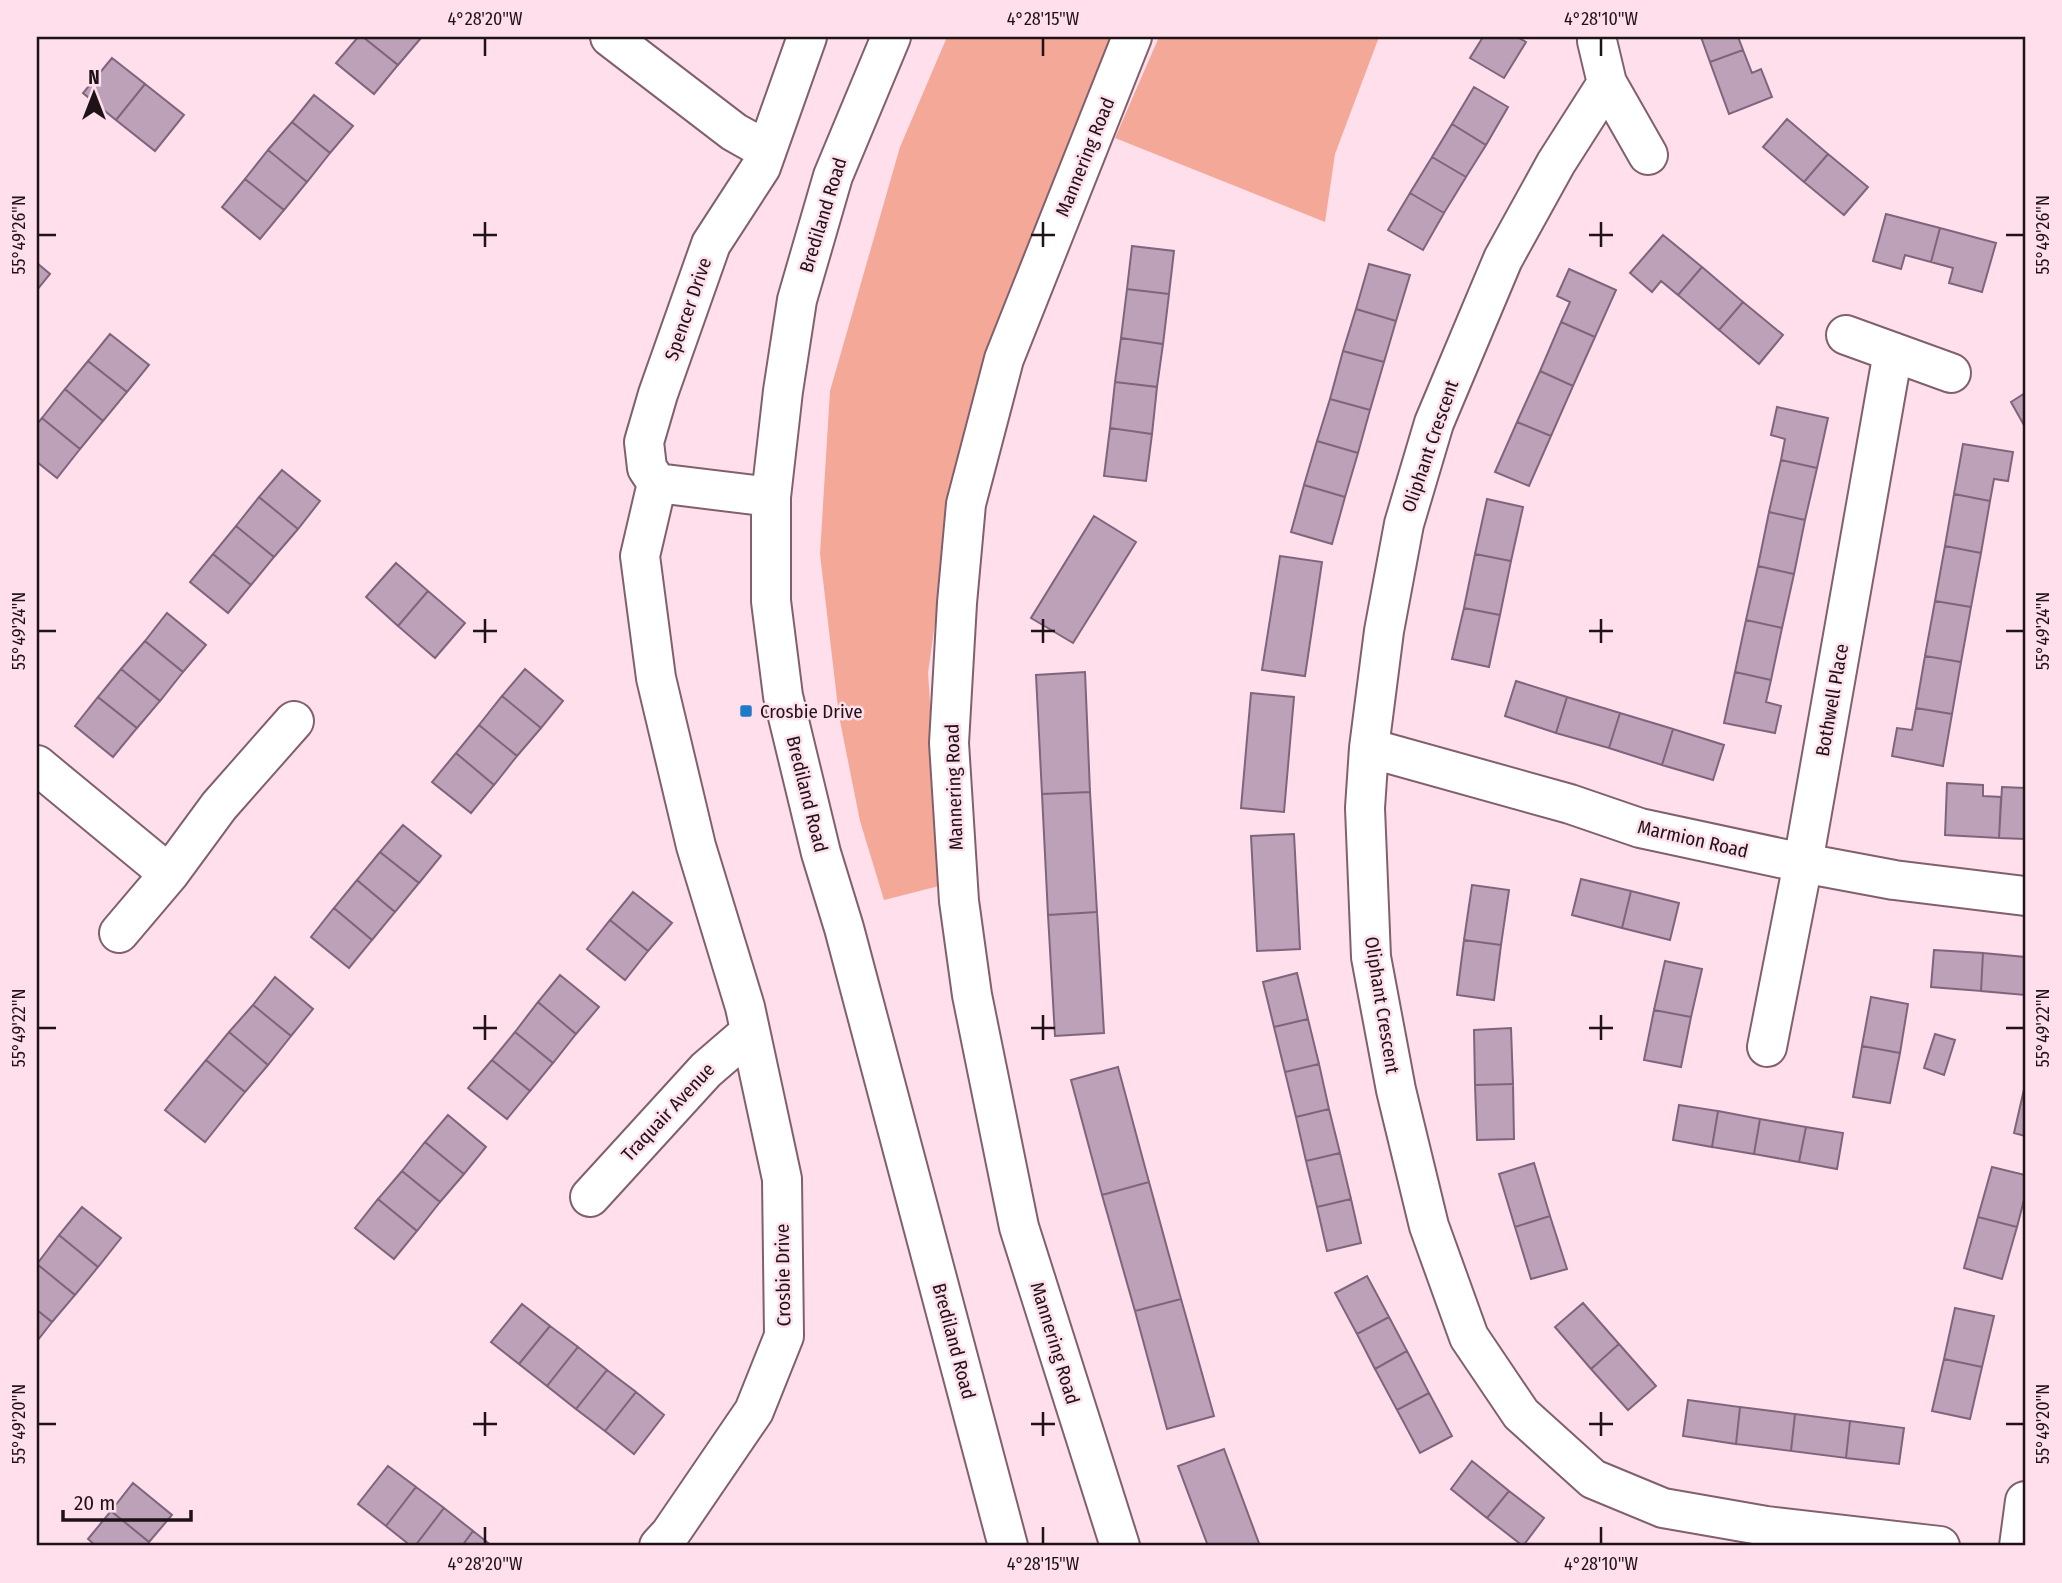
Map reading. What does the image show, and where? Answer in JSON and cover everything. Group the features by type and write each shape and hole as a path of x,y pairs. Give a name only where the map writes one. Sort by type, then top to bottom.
{"street":[{"path":"610,37 734,132 766,150"},
{"name":"Spencer Drive","path":"657,483 647,468 644,442 658,394 711,244 761,167 807,37"},
{"name":"Brediland Road","path":"891,37 833,176 797,300 771,497 771,601 783,696 821,853 844,928 1008,1546"},
{"name":"Mannering Road","path":"1119,1546 1019,1227 972,995 959,901 949,743 966,504 1004,359 1132,37"},
{"path":"1597,41 1607,82 1648,155"},
{"name":"Oliphant Crescent","path":"1607,82 1556,163 1503,260 1434,423 1404,524 1384,631 1369,748 1365,808 1371,957 1396,1090 1429,1226 1469,1337 1521,1413 1593,1479 1663,1508 1764,1536 1940,1546"},
{"path":"1846,335 1951,373"},
{"name":"Bothwell Place","path":"1767,1047 1803,863 1893,352"},
{"path":"657,483 771,497"},
{"name":"Crosbie Drive","path":"657,483 640,556 656,678 696,846 745,1007 782,1180 784,1336 754,1411 659,1546"},
{"path":"119,933 169,874 219,806 294,721"},
{"name":"Marmion Road","path":"1369,748 1570,804 1640,828 1894,880 2025,896"},
{"path":"37,765 169,874"},
{"name":"Traquair Avenue","path":"590,1197 706,1070 750,1032"},
{"path":"2019,1546 2025,1501"}],"shaded area":[{"path":"947,37 1112,37 955,482 928,673 943,885 884,900 860,821 839,716 820,554 830,391 900,147"},
{"path":"1159,37 1379,37 1335,154 1325,222 1115,138"}],"building":[{"path":"358,37 363,37 398,65 374,94 336,63"},
{"path":"363,37 420,37 421,38 398,65"},
{"path":"1483,37 1517,37 1526,42 1504,78 1470,58"},
{"path":"1701,37 1738,37 1743,50 1710,62"},
{"path":"1743,50 1752,73 1761,69 1772,97 1729,114 1710,62"},
{"path":"112,58 145,84 116,120 83,93"},
{"path":"145,84 184,115 155,151 116,120"},
{"path":"1474,87 1508,107 1486,145 1452,124"},
{"path":"314,95 353,126 330,153 292,122"},
{"path":"1787,119 1828,154 1804,182 1763,147"},
{"path":"292,122 330,153 307,182 268,150"},
{"path":"1452,124 1486,145 1466,177 1432,157"},
{"path":"268,150 307,182 284,210 245,179"},
{"path":"1828,154 1868,187 1844,215 1804,182"},
{"path":"1432,157 1466,177 1444,213 1410,193"},
{"path":"245,179 284,210 260,239 222,207"},
{"path":"1410,193 1444,213 1423,250 1388,230"},
{"path":"1886,214 1940,228 1931,262 1905,255 1901,269 1873,261"},
{"path":"1940,228 1996,243 1982,292 1949,283 1953,268 1931,262"},
{"path":"1663,235 1702,267 1678,295 1661,281 1652,292 1630,273"},
{"path":"1132,246 1174,251 1169,294 1127,289"},
{"path":"37,263 50,274 37,290"},
{"path":"1369,264 1410,275 1396,321 1356,309"},
{"path":"1702,267 1743,302 1719,330 1678,295"},
{"path":"1569,269 1616,290 1595,337 1561,322 1570,302 1557,296"},
{"path":"1127,289 1169,294 1163,344 1121,338"},
{"path":"1743,302 1783,335 1759,364 1719,330"},
{"path":"1356,309 1396,321 1384,362 1343,351"},
{"path":"1561,322 1595,337 1573,386 1540,371"},
{"path":"110,334 149,365 127,392 88,361"},
{"path":"1121,338 1163,344 1157,387 1115,382"},
{"path":"1343,351 1384,362 1370,410 1330,399"},
{"path":"88,361 127,392 103,421 65,389"},
{"path":"1540,371 1573,386 1551,436 1517,422"},
{"path":"1115,382 1157,387 1152,434 1110,428"},
{"path":"65,389 103,421 80,449 42,418"},
{"path":"2025,393 2025,427 2011,402"},
{"path":"1330,399 1370,410 1358,453 1317,441"},
{"path":"1777,407 1828,418 1817,468 1781,460 1785,439 1771,435"},
{"path":"42,418 80,449 57,478 37,462 37,424"},
{"path":"1517,422 1551,436 1529,486 1495,472"},
{"path":"1110,428 1152,434 1146,481 1104,476"},
{"path":"1317,441 1358,453 1345,497 1304,485"},
{"path":"1963,444 2013,452 2008,481 1994,479 1990,501 1954,494"},
{"path":"1781,460 1817,468 1805,520 1769,512"},
{"path":"282,470 320,501 298,529 259,497"},
{"path":"1304,485 1345,497 1332,544 1291,532"},
{"path":"1954,494 1990,501 1981,553 1945,546"},
{"path":"259,497 298,529 274,557 236,526"},
{"path":"1487,499 1523,507 1511,561 1475,554"},
{"path":"1769,512 1805,520 1794,574 1758,566"},
{"path":"1094,516 1136,542 1073,643 1031,618"},
{"path":"236,526 274,557 251,585 213,554"},
{"path":"1945,546 1981,553 1971,607 1935,601"},
{"path":"213,554 251,585 228,613 190,582"},
{"path":"1475,554 1511,561 1500,615 1464,608"},
{"path":"1280,556 1322,562 1305,676 1262,670"},
{"path":"396,563 428,591 398,626 366,597"},
{"path":"1758,566 1794,574 1782,628 1746,620"},
{"path":"428,591 465,623 435,658 398,626"},
{"path":"1935,601 1971,607 1961,662 1925,656"},
{"path":"1464,608 1500,615 1489,667 1452,659"},
{"path":"167,613 206,645 183,672 145,641"},
{"path":"1746,620 1782,628 1771,680 1735,672"},
{"path":"145,641 183,672 160,701 121,669"},
{"path":"1925,656 1961,662 1952,714 1916,708"},
{"path":"121,669 160,701 137,728 98,697"},
{"path":"525,669 563,701 541,728 502,696"},
{"path":"1085,672 1090,792 1042,794 1036,675"},
{"path":"1735,672 1771,680 1766,702 1781,706 1775,733 1724,723"},
{"path":"1516,681 1567,697 1556,733 1505,716"},
{"path":"1251,693 1294,697 1284,812 1241,808"},
{"path":"502,696 541,728 517,756 479,725"},
{"path":"98,697 137,728 113,757 75,726"},
{"path":"1567,697 1620,713 1609,748 1556,733"},
{"path":"1916,708 1952,714 1943,766 1892,756 1897,728 1912,730"},
{"path":"1620,713 1673,729 1662,765 1609,748"},
{"path":"479,725 517,756 494,785 456,753"},
{"path":"1673,729 1724,745 1713,780 1662,765"},
{"path":"456,753 494,785 471,813 432,782"},
{"path":"1947,783 1983,785 1983,796 2001,797 1999,838 1945,835"},
{"path":"2002,787 2025,788 2025,839 1999,838"},
{"path":"1090,792 1097,912 1048,915 1042,794"},
{"path":"403,825 441,856 419,883 380,852"},
{"path":"1294,834 1300,949 1257,951 1251,836"},
{"path":"380,852 419,883 395,912 357,880"},
{"path":"1581,879 1631,891 1622,928 1572,915"},
{"path":"357,880 395,912 372,940 334,908"},
{"path":"1472,885 1509,890 1501,945 1464,940"},
{"path":"1631,891 1679,903 1670,940 1622,928"},
{"path":"633,892 672,923 648,951 610,920"},
{"path":"334,908 372,940 349,968 311,937"},
{"path":"1097,912 1104,1033 1055,1036 1048,915"},
{"path":"610,920 648,951 625,980 587,949"},
{"path":"1464,940 1501,945 1494,1000 1457,995"},
{"path":"1934,950 1983,953 1981,991 1931,987"},
{"path":"1983,953 2025,957 2025,995 1981,991"},
{"path":"1665,961 1702,969 1691,1017 1654,1010"},
{"path":"1297,973 1308,1019 1274,1027 1263,982"},
{"path":"560,975 599,1007 576,1034 538,1002"},
{"path":"275,977 313,1009 291,1036 253,1005"},
{"path":"1871,997 1908,1004 1900,1053 1862,1046"},
{"path":"538,1002 576,1034 553,1063 515,1032"},
{"path":"253,1005 291,1036 268,1065 229,1032"},
{"path":"1654,1010 1691,1017 1681,1067 1644,1060"},
{"path":"1308,1019 1319,1064 1285,1072 1274,1027"},
{"path":"1511,1028 1513,1084 1475,1085 1474,1030"},
{"path":"229,1032 268,1065 245,1092 206,1060"},
{"path":"515,1032 553,1063 530,1091 492,1060"},
{"path":"1935,1034 1955,1040 1944,1075 1924,1068"},
{"path":"1862,1046 1900,1053 1890,1103 1853,1097"},
{"path":"206,1060 245,1092 205,1142 165,1110"},
{"path":"492,1060 530,1091 507,1119 468,1088"},
{"path":"1319,1064 1329,1109 1296,1117 1285,1072"},
{"path":"1118,1067 1149,1182 1102,1195 1071,1080"},
{"path":"1513,1084 1514,1139 1477,1140 1475,1085"},
{"path":"2025,1085 2025,1136 2014,1133"},
{"path":"1679,1105 1718,1111 1712,1147 1673,1140"},
{"path":"1329,1109 1340,1153 1306,1161 1296,1117"},
{"path":"1718,1111 1760,1119 1754,1154 1712,1147"},
{"path":"448,1115 486,1147 464,1174 425,1142"},
{"path":"1760,1119 1806,1127 1799,1162 1754,1154"},
{"path":"1806,1127 1843,1133 1837,1169 1799,1162"},
{"path":"425,1142 464,1174 440,1202 402,1171"},
{"path":"1340,1153 1351,1199 1317,1207 1306,1161"},
{"path":"1534,1163 1550,1216 1515,1227 1499,1174"},
{"path":"1992,1167 2025,1175 2025,1196 2017,1227 1978,1217"},
{"path":"402,1171 440,1202 417,1231 378,1199"},
{"path":"1149,1182 1181,1299 1135,1311 1102,1195"},
{"path":"378,1199 417,1231 394,1259 355,1228"},
{"path":"1351,1199 1361,1243 1327,1251 1317,1207"},
{"path":"82,1207 121,1238 98,1267 59,1235"},
{"path":"1550,1216 1567,1269 1531,1279 1515,1227"},
{"path":"1978,1217 2017,1227 2002,1279 1964,1268"},
{"path":"59,1235 98,1267 75,1295 37,1264"},
{"path":"37,1264 75,1295 52,1322 37,1310"},
{"path":"1367,1276 1389,1317 1357,1334 1335,1293"},
{"path":"1181,1299 1214,1416 1167,1429 1135,1311"},
{"path":"1583,1303 1619,1344 1591,1369 1555,1327"},
{"path":"522,1304 550,1326 519,1364 491,1342"},
{"path":"1955,1308 1994,1316 1982,1367 1944,1359"},
{"path":"37,1310 52,1322 37,1341"},
{"path":"1389,1317 1407,1351 1375,1369 1357,1334"},
{"path":"550,1326 578,1347 547,1386 519,1364"},
{"path":"1619,1344 1656,1386 1628,1410 1591,1369"},
{"path":"578,1347 607,1370 576,1409 547,1386"},
{"path":"1407,1351 1429,1393 1397,1410 1375,1369"},
{"path":"1944,1359 1982,1367 1970,1419 1932,1411"},
{"path":"607,1370 636,1392 605,1431 576,1409"},
{"path":"636,1392 664,1415 634,1454 605,1431"},
{"path":"1429,1393 1452,1436 1420,1453 1397,1410"},
{"path":"1688,1400 1740,1407 1736,1444 1683,1436"},
{"path":"1740,1407 1795,1414 1791,1451 1736,1444"},
{"path":"1795,1414 1850,1421 1846,1458 1791,1451"},
{"path":"1850,1421 1904,1428 1899,1464 1846,1458"},
{"path":"1224,1449 1260,1546 1208,1546 1178,1466"},
{"path":"1472,1461 1509,1491 1487,1518 1451,1489"},
{"path":"388,1466 416,1487 386,1526 358,1504"},
{"path":"133,1483 172,1515 149,1542 111,1511"},
{"path":"416,1487 444,1508 415,1546 411,1546 386,1526"},
{"path":"1509,1491 1544,1518 1523,1546 1487,1518"},
{"path":"444,1508 473,1531 462,1546 415,1546"},
{"path":"111,1511 149,1542 146,1546 96,1546 88,1539"},
{"path":"473,1531 492,1546 462,1546"}],"place":[{"name":"Crosbie Drive","path":"746,711"}]}
